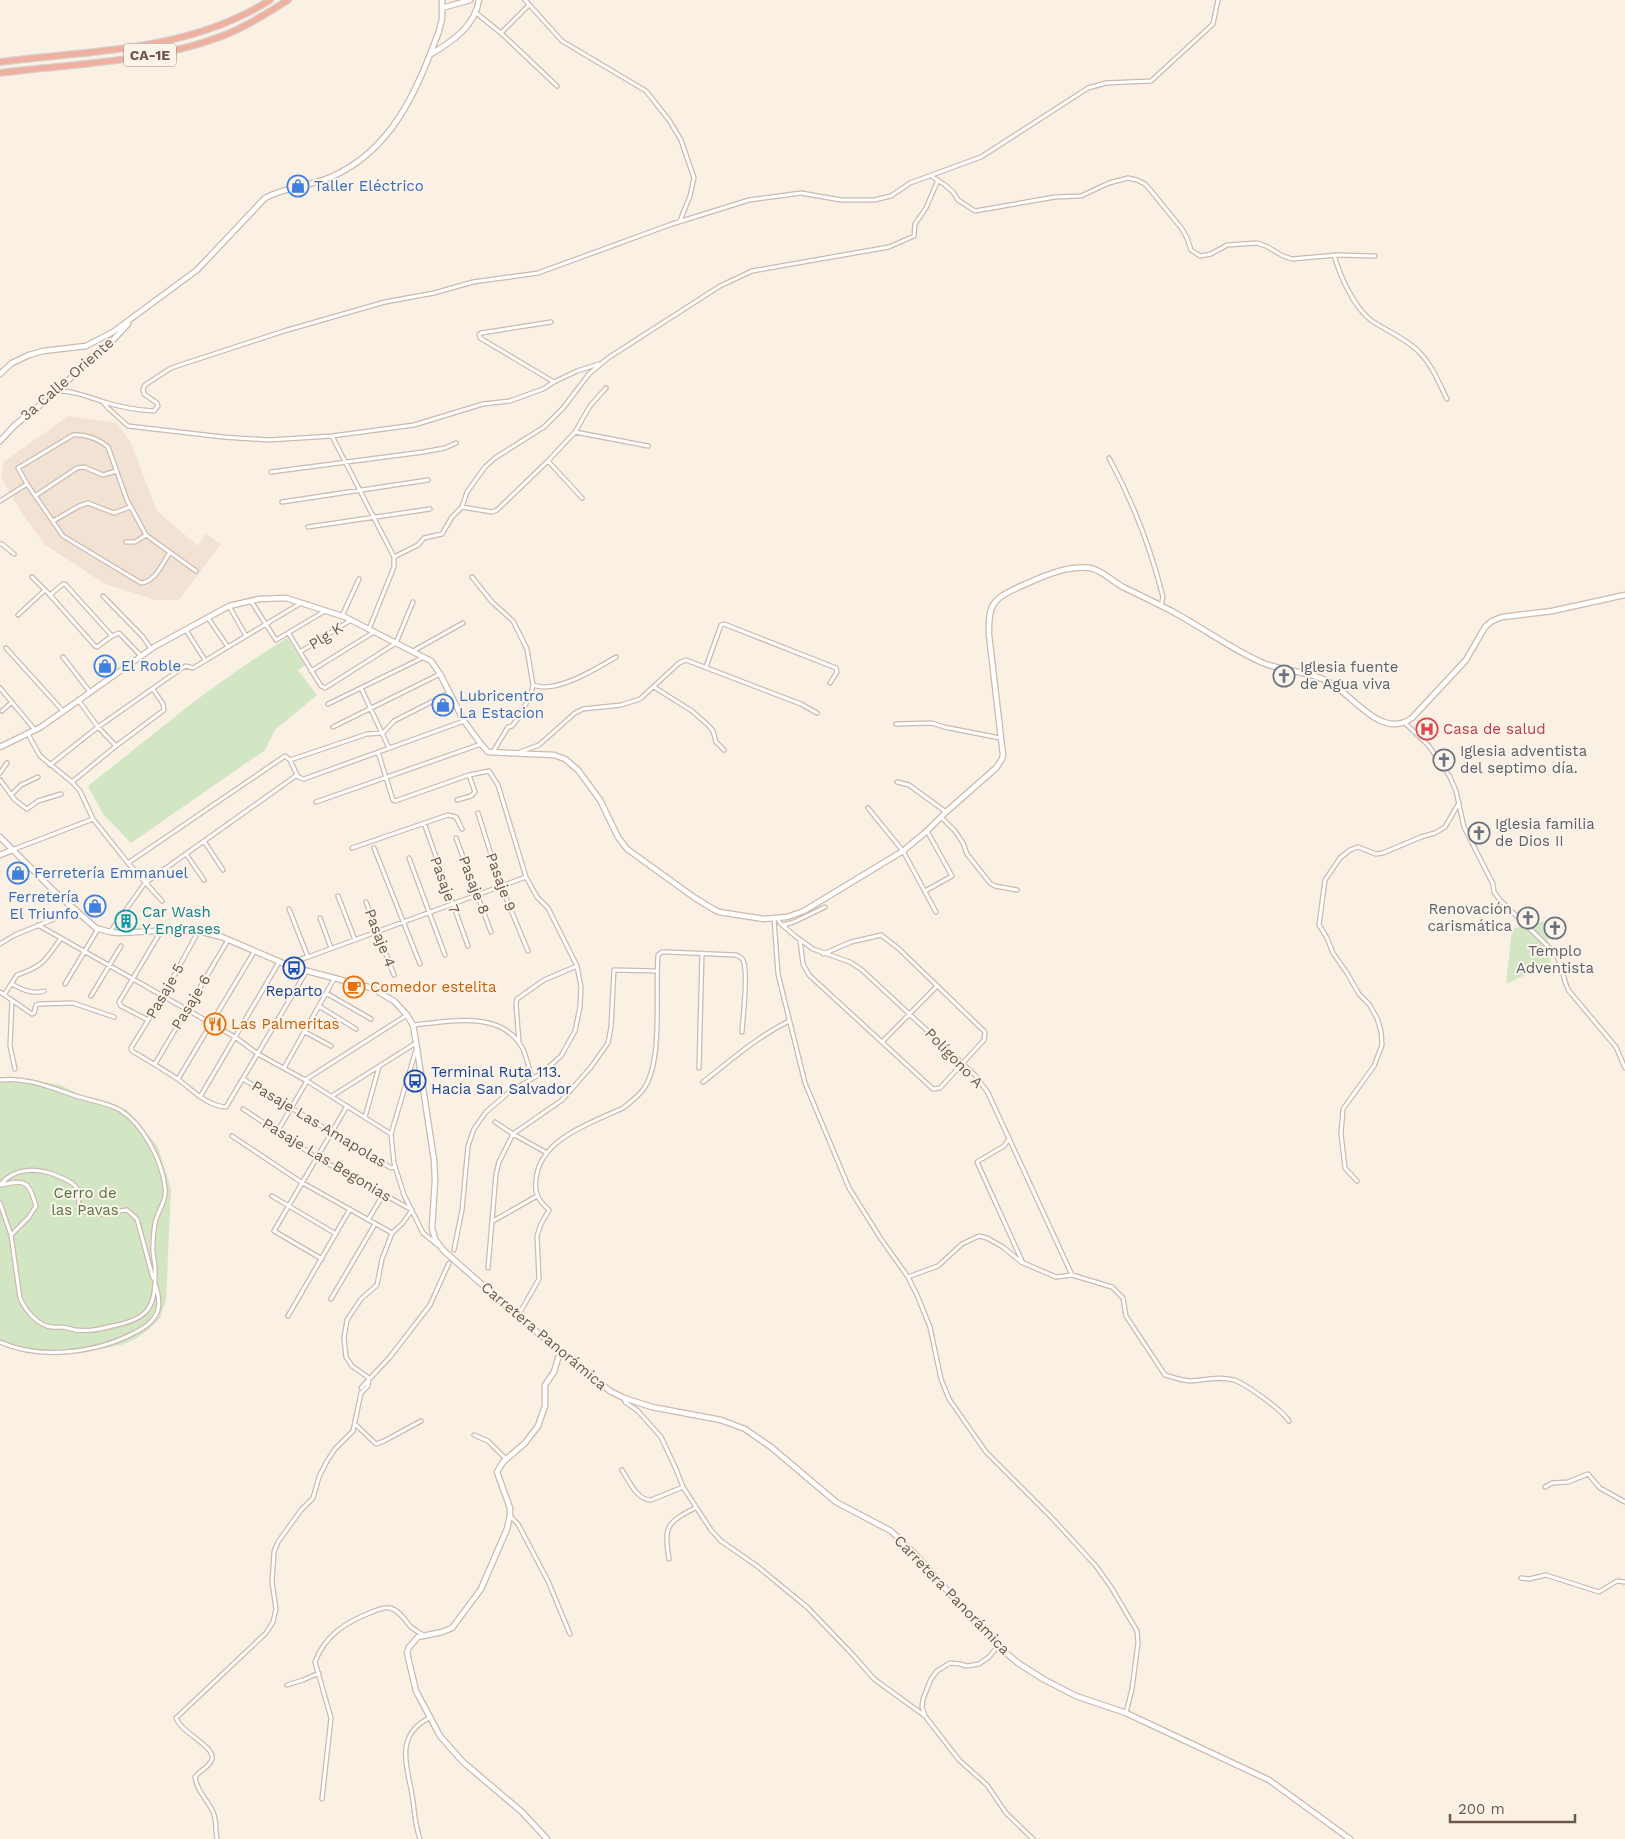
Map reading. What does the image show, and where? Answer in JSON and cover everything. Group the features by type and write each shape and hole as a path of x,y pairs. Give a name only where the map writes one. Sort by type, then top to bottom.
{"highway":[{"name":"CA-1E","path":"0,62 135,47 178,39 219,26 270,0"},
{"name":"CA-1E","path":"0,73 150,55 190,46 220,37 240,28 288,0"}],"street":[{"path":"0,374 12,363 29,355 79,348 95,343 204,264 266,198 272,194 333,176 347,169 370,152 398,121 431,54 439,31 442,0"},
{"path":"442,8 470,0"},
{"path":"431,54 445,46 471,21 476,13 479,0"},
{"path":"525,0 562,41 646,91 669,120 681,140 694,178 690,196 680,222"},
{"path":"58,391 70,391 103,402 137,410 154,410 158,406 156,402 144,394 143,389 145,385 171,368 247,342 386,302 434,293 473,282 538,273 680,222 749,200 801,193 841,200 874,200 892,196 910,183 981,157 1088,88 1106,83 1151,81 1213,24 1218,0"},
{"path":"501,33 529,4"},
{"path":"476,13 501,33 557,86"},
{"path":"931,175 953,192 958,200 975,211 1055,197 1081,196 1110,183 1128,178 1145,184 1182,229 1191,250 1200,256 1204,256 1227,245 1257,243 1292,259 1334,255 1375,256"},
{"path":"394,557 418,545 424,538 442,534 452,517 462,507 467,492 485,467 495,458 544,427 600,364 720,286 752,271 889,247 909,240 914,236 915,224 926,208 938,180"},
{"path":"1334,255 1340,275 1352,296 1370,319 1420,352 1434,372 1447,399"},
{"name":"3a Calle Oriente","path":"0,441 15,425 58,391 89,359 114,339 133,317"},
{"path":"551,322 481,333 479,335 480,338 554,382"},
{"path":"103,402 128,426 268,440 332,436 414,425 483,404 510,401 543,389 577,371 600,364"},
{"path":"462,507 492,512 497,510 575,432 590,406 606,388"},
{"path":"575,432 648,446"},
{"path":"170,552 152,578 147,582 141,583 63,536 18,468 73,435 81,434 103,442 108,447 130,507 146,536 170,552 196,571"},
{"path":"311,671 371,631 394,567 394,557 332,436"},
{"path":"271,472 346,463 445,448 456,444"},
{"path":"1109,458 1124,484 1143,531 1163,597 1162,606"},
{"path":"548,461 582,498"},
{"path":"35,496 76,468 84,467 103,475 116,471"},
{"path":"282,502 428,480"},
{"path":"0,501 27,484"},
{"path":"53,521 88,503 114,513 130,507"},
{"path":"308,527 430,509"},
{"path":"126,542 135,542 146,536"},
{"path":"0,544 14,554"},
{"path":"0,747 28,734 63,712 151,649 229,606 251,601 286,598 342,616 431,661 440,674 464,721 488,752 554,755 569,762 578,770 600,800 623,844 695,898 718,912 776,919 804,911 903,851 1000,763 1003,755 989,634 989,615 992,606 1002,596 1050,574 1085,568 1096,570 1119,585 1162,606 1263,662 1326,680 1364,710 1381,720 1397,725 1405,722 1420,710 1462,666 1485,628 1492,621 1502,617 1552,611 1625,595"},
{"path":"32,577 95,646 97,647 112,636 120,633 141,656"},
{"path":"472,577 492,602 513,620 521,634 527,649 533,685 531,694 520,717 512,726 508,727 493,752"},
{"path":"342,616 359,579"},
{"path":"50,595 65,584 112,636"},
{"path":"18,615 45,590"},
{"path":"103,596 143,637 151,649"},
{"path":"251,601 276,640 326,611"},
{"path":"288,634 321,686 326,688 396,643 413,602"},
{"path":"50,765 98,727 183,667 192,668 301,603"},
{"path":"229,606 246,636"},
{"path":"208,618 228,647"},
{"name":"Plg K","path":"300,652 351,620"},
{"path":"413,651 462,623"},
{"path":"706,667 721,625 724,624 836,668 838,672 830,683"},
{"path":"186,630 205,660"},
{"path":"6,648 63,712"},
{"path":"328,704 424,657"},
{"path":"533,685 540,688 549,687 593,671 616,657"},
{"path":"63,658 90,693"},
{"path":"517,753 539,745 575,714 584,709 633,703 654,687 682,661 686,660 801,704 817,713"},
{"path":"333,727 440,674"},
{"path":"654,687 692,711 709,726 716,742 724,750"},
{"path":"0,688 35,730"},
{"path":"361,688 389,748"},
{"path":"72,782 115,746 164,710 163,704 153,689"},
{"path":"290,760 364,735 383,733 394,721 449,693"},
{"path":"78,701 115,746"},
{"path":"2,711 12,702"},
{"path":"128,864 282,758 288,757 299,778 304,779 464,721"},
{"path":"1405,722 1424,740 1450,777 1459,803 1464,827 1493,884 1494,892 1555,953 1560,960 1564,983 1616,1048 1625,1068"},
{"path":"896,724 932,723 1000,738"},
{"path":"28,734 40,756 72,782 80,791 93,819 128,864 162,900"},
{"path":"316,802 481,744"},
{"path":"378,752 393,800 397,801 469,775 491,772 498,785 526,877 537,897 548,908 577,966 581,987 580,1007 575,1031 561,1056 542,1073 508,1093 486,1112 474,1130 468,1146 462,1210 454,1250"},
{"path":"0,773 7,763"},
{"path":"110,932 145,883 297,775"},
{"path":"457,800 471,796 475,792 469,775"},
{"path":"11,795 25,782 38,777"},
{"path":"0,780 14,800 27,809 38,801 61,794"},
{"path":"897,782 909,785 946,812"},
{"path":"1357,1181 1345,1168 1341,1134 1343,1109 1374,1066 1382,1044 1381,1031 1377,1018 1333,953 1319,925 1325,880 1329,871 1350,850 1358,847 1376,854 1383,853 1435,833 1445,826 1459,803"},
{"path":"868,808 903,851 936,912"},
{"name":"Pasaje 9","path":"478,813 501,886 528,951"},
{"path":"352,848 448,814 456,817 462,829"},
{"path":"941,817 955,831 963,843 967,854 990,883 995,886 1017,890"},
{"path":"0,855 93,819"},
{"name":"Pasaje 7","path":"424,823 468,946"},
{"path":"924,891 952,876 927,831"},
{"path":"0,836 12,850 98,929 65,984"},
{"name":"Pasaje 8","path":"456,838 491,932"},
{"path":"204,841 222,870"},
{"path":"374,848 420,964"},
{"path":"186,854 204,880"},
{"path":"409,858 445,955"},
{"path":"292,967 298,960 526,877"},
{"path":"338,896 355,940"},
{"name":"Pasaje 4","path":"366,902 394,975"},
{"path":"782,925 794,922 825,907"},
{"path":"289,909 308,957"},
{"path":"0,944 14,935 76,910"},
{"path":"320,918 331,948"},
{"path":"776,919 778,974 805,1082 849,1188 908,1277 930,1327 941,1379 949,1399 986,1452 1054,1519 1096,1566 1111,1587 1136,1631 1138,1642 1132,1688 1126,1713"},
{"name":"Polígono A","path":"776,919 812,949 850,962 862,970 975,1074 988,1094 1072,1275"},
{"path":"38,925 235,1037 258,1054 332,1096 390,1134"},
{"name":"Carretera Panorámica","path":"98,929 110,932 162,930 198,932 228,940 306,972 379,991 394,1001 407,1014 413,1025 416,1042 434,1160 435,1180 432,1228 435,1239 444,1251 518,1316 610,1391 624,1398 652,1407 722,1420 750,1432 771,1447 836,1502 884,1526 897,1536 998,1646 1018,1663 1065,1691 1126,1713 1269,1780 1350,1839"},
{"path":"148,1020 119,1004 162,930"},
{"name":"Pasaje 5","path":"154,1064 130,1048 163,996 198,932"},
{"path":"800,940 803,964 809,975 933,1089 940,1088 984,1040 986,1032 898,948 881,935 851,942 822,954"},
{"path":"4,995 17,975 41,965 61,938"},
{"name":"Pasaje 6","path":"154,1064 228,940"},
{"path":"91,996 121,946"},
{"path":"178,1079 254,952"},
{"path":"518,1316 539,1279 537,1236 549,1210 539,1201 537,1196 535,1185 536,1172 547,1153 573,1132 623,1108 646,1087 653,1069 658,955 662,952 736,954 742,958 745,976 742,1032"},
{"path":"699,1068 702,953"},
{"path":"200,1096 279,962"},
{"path":"519,1043 517,999 544,980 577,966"},
{"path":"488,1268 498,1168 505,1148 513,1134 562,1100 591,1067 608,1043 611,1027 614,970 657,971"},
{"path":"154,1064 200,1096 220,1107 226,1107 306,972"},
{"path":"284,1068 334,979"},
{"path":"12,984 28,992 38,993 44,991"},
{"path":"882,1042 911,1015 937,986"},
{"path":"0,992 32,1014 35,1011 36,1005 39,1004 74,1003 114,1017"},
{"path":"326,993 371,1019"},
{"path":"12,1000 10,1046 15,1069"},
{"path":"319,1006 356,1029"},
{"path":"277,1132 306,1081 407,1014"},
{"path":"413,1025 484,1020 499,1025 511,1033 524,1051 532,1079"},
{"path":"703,1082 748,1046 770,1031 789,1022"},
{"path":"304,1032 331,1046"},
{"path":"332,1096 416,1042"},
{"path":"416,1049 390,1134 395,1167 412,1210 423,1233 444,1251"},
{"path":"365,1117 379,1067"},
{"name":"Pasaje Las Amapolas","path":"243,1079 391,1168 395,1167"},
{"path":"0,1080 27,1081 46,1085 119,1110 142,1131 151,1145 165,1187 165,1199 155,1223 152,1249 155,1283 151,1303 143,1316 137,1320 96,1330 76,1332 65,1327 51,1328 30,1314 23,1306 20,1298 11,1235 0,1203"},
{"path":"322,1259 274,1231 347,1106"},
{"name":"Pasaje Las Begonias","path":"243,1109 316,1157 412,1210"},
{"path":"495,1122 547,1153"},
{"path":"232,1136 301,1182 392,1233"},
{"path":"1009,1139 1004,1146 977,1162 1023,1263"},
{"path":"0,1185 12,1175 32,1169 53,1174 76,1186 78,1203 85,1212 92,1214 127,1210 137,1219 159,1299 158,1311 144,1328 121,1340 95,1348 72,1352 36,1351 0,1342"},
{"path":"0,1185 18,1180 22,1182 29,1188 36,1206 29,1217 11,1235"},
{"path":"368,1220 383,1195"},
{"path":"272,1196 336,1234"},
{"path":"493,1221 537,1196"},
{"path":"288,1316 350,1210"},
{"path":"369,1378 352,1366 346,1357 344,1338 347,1320 361,1299 378,1282 382,1259 392,1233 402,1224 412,1210"},
{"path":"331,1298 375,1224"},
{"path":"908,1277 938,1266 962,1244 979,1236 988,1238 1023,1263 1056,1277 1072,1275 1112,1287 1123,1298 1126,1316 1165,1375 1190,1381 1209,1378 1234,1380 1270,1403 1289,1421"},
{"path":"361,1388 390,1357 430,1305 449,1263"},
{"path":"547,1839 522,1812 454,1753 440,1736 416,1691 407,1657 409,1647 418,1637 442,1632 455,1624 481,1589 507,1529 510,1516 510,1508 498,1472 500,1467 525,1443 538,1426 545,1406 546,1385 562,1353"},
{"path":"217,1839 212,1809 203,1798 195,1777 198,1772 209,1765 212,1755 207,1747 177,1723 176,1718 266,1633 273,1622 276,1609 272,1582 274,1552 301,1510 313,1498 319,1477 327,1461 335,1449 352,1431 361,1393 368,1386 369,1378"},
{"path":"624,1398 625,1402 638,1411 661,1437 683,1487 711,1530 721,1541 807,1607 874,1679 926,1716"},
{"path":"355,1424 376,1444 420,1421"},
{"path":"474,1435 488,1441 507,1459"},
{"path":"622,1470 640,1497 646,1500 651,1500 683,1487"},
{"path":"1545,1487 1552,1483 1568,1482 1588,1474 1600,1488 1625,1502"},
{"path":"669,1559 666,1539 669,1524 696,1508"},
{"path":"510,1516 518,1524 548,1581 570,1634"},
{"path":"1521,1578 1529,1579 1546,1575 1599,1592 1617,1581 1625,1582"},
{"path":"322,1799 331,1718 315,1662 327,1641 337,1630 357,1618 384,1608 396,1611 412,1628 423,1635"},
{"path":"998,1646 989,1657 979,1664 967,1666 950,1663 937,1671 931,1679 922,1707 926,1716 959,1760 987,1785 1006,1813 1033,1839"},
{"path":"286,1684 303,1680 319,1673"},
{"path":"420,1839 414,1822 413,1801 405,1762 406,1750 413,1730 429,1718"}],"shaded area":[{"path":"68,416 117,423 131,443 157,511 198,546 205,534 221,544 179,600 156,600 105,584 44,544 22,513 1,477 4,462"}],"green space":[{"path":"287,638 305,665 298,670 317,695 275,730 265,750 131,843 103,814 88,786 191,704 239,669"},
{"path":"1545,921 1551,963 1506,984 1512,929"},
{"name":"Cerro de las Pavas","path":"0,1077 24,1078 60,1085 86,1097 127,1110 158,1147 171,1189 166,1300 160,1318 135,1339 121,1345 64,1355 18,1351 0,1344"}],"place":[{"name":"Taller Eléctrico","path":"298,186"},
{"name":"El Roble","path":"105,666"},
{"name":"Iglesia fuente de Agua viva","path":"1284,676"},
{"name":"Lubricentro La Estacion","path":"443,705"},
{"name":"Casa de salud","path":"1427,729"},
{"name":"Iglesia adventista del septimo día.","path":"1444,760"},
{"name":"Iglesia familia de Dios II","path":"1479,833"},
{"name":"Ferretería Emmanuel","path":"18,873"},
{"name":"Ferretería El Triunfo","path":"95,906"},
{"name":"Renovación carismática","path":"1528,918"},
{"name":"Car Wash Y Engrases","path":"126,921"},
{"name":"Templo Adventista","path":"1555,928"},
{"name":"Reparto","path":"294,968"},
{"name":"Comedor estelita","path":"354,987"},
{"name":"Las Palmeritas","path":"215,1024"},
{"name":"Terminal Ruta 113. Hacia San Salvador","path":"415,1081"}]}
